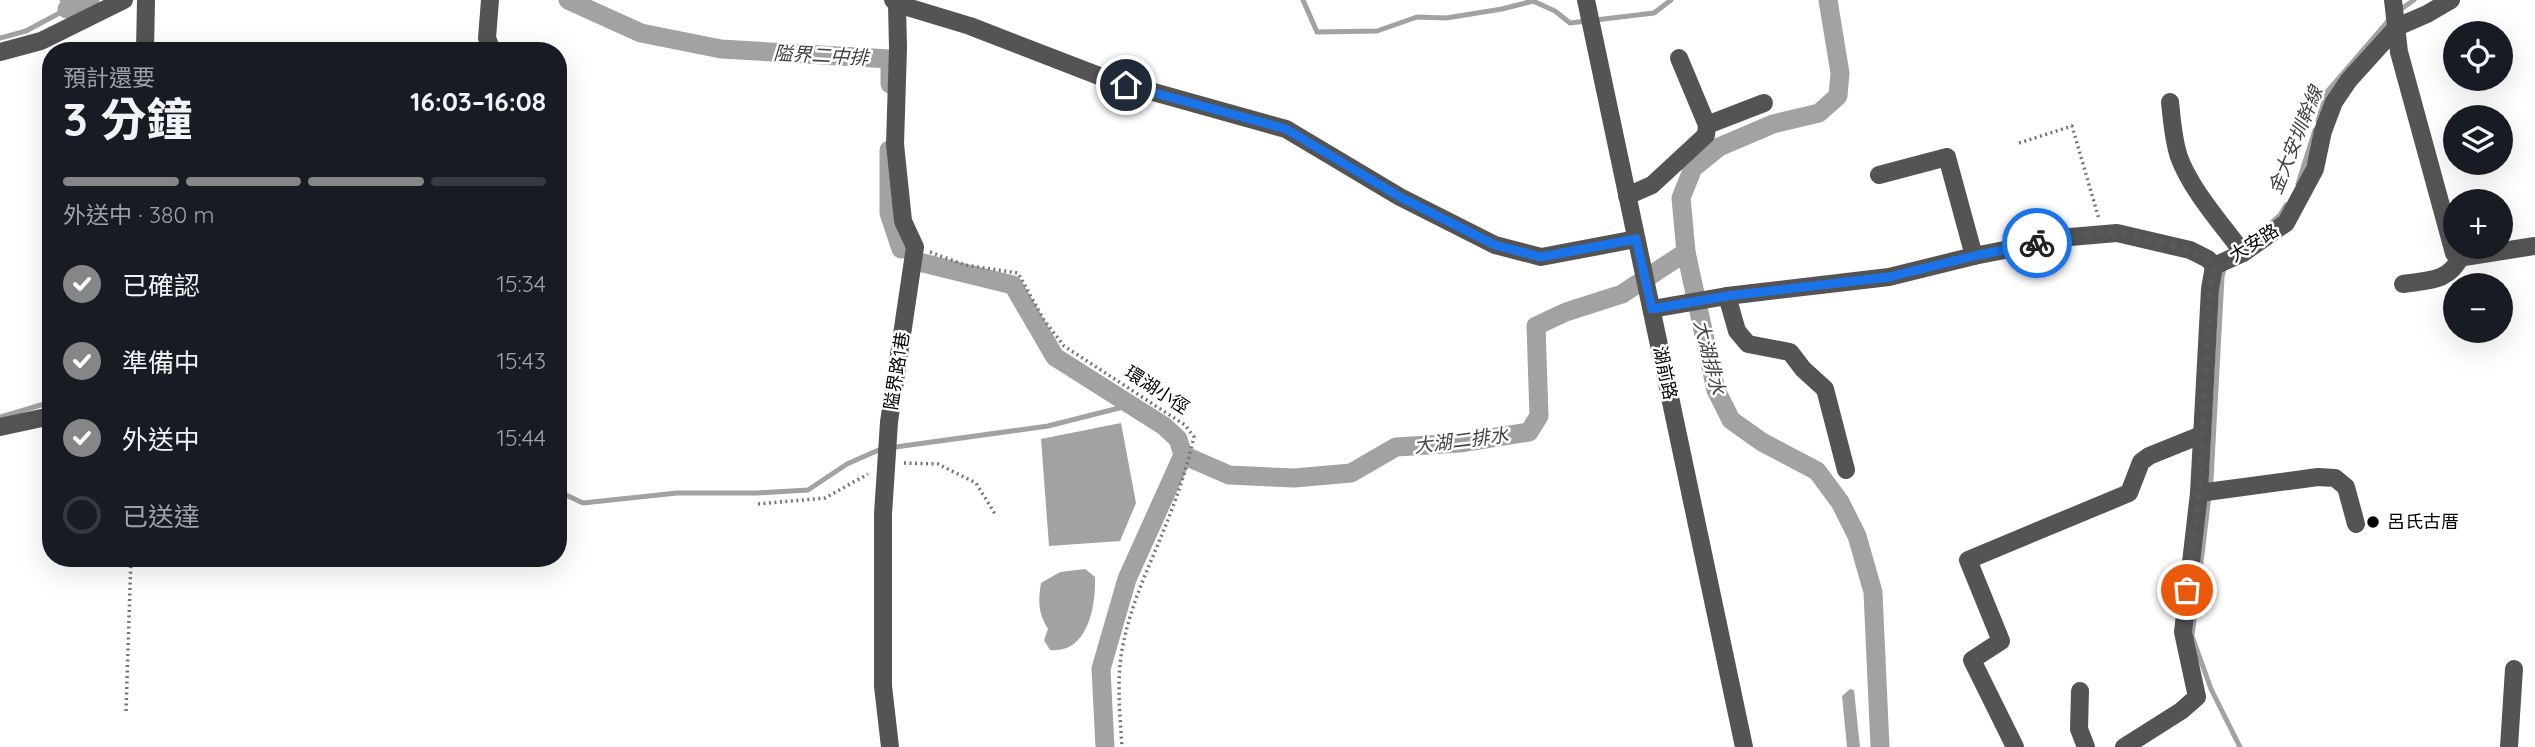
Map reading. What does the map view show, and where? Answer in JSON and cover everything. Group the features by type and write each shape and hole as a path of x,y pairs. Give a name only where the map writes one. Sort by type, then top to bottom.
{"street":[{"path":"0,52 41,41 124,0"},
{"path":"145,42 146,0"},
{"path":"489,42 490,0"},
{"name":"湖前路","path":"1586,0 1744,747"},
{"path":"2393,0 2399,52 2443,213"},
{"name":"大安路","path":"2124,747 2155,739 2197,697 2183,632 2199,493 2210,289 2214,266 2243,253 2286,223 2315,169 2323,131 2333,102 2349,80 2397,27 2451,0"},
{"path":"895,2 970,26 1107,79 1286,129 1400,197 1495,245 1541,257 1636,239"},
{"name":"隘界路1巷","path":"890,747 883,686 883,514 890,422 915,247 903,221 895,144 898,48 895,2"},
{"path":"1627,196 1652,185 1706,135 1707,125 1679,58"},
{"path":"2170,102 2173,135 2187,174 2243,253"},
{"path":"1707,125 1764,103"},
{"path":"1879,175 1947,157 1974,256"},
{"path":"1652,309 1727,296 1889,277 1974,256 2070,237 2104,234 2118,233 2190,250 2208,259 2214,266"},
{"path":"2513,250 2535,246"},
{"path":"2403,284 2448,274 2455,269 2460,259"},
{"path":"1727,296 1737,331 1748,344 1790,352 1803,369 1825,389 1846,470"},
{"path":"0,427 42,418"},
{"path":"2015,747 1972,660 2001,641 1968,560 2129,493 2141,463 2149,456 2201,435"},
{"path":"2199,493 2318,477 2335,478 2346,487 2356,524"},
{"path":"2509,747 2514,669"},
{"path":"2080,691 2079,729 2086,747"}],"path":[{"path":"2019,143 2072,126 2104,234"},
{"name":"環湖小徑","path":"915,247 965,265 1018,273 1044,320 1064,346 1185,425 1194,438 1172,512 1137,593 1124,643 1119,685 1122,747"},
{"path":"126,711 131,567"}],"shaded area":[{"path":"1121,423 1136,503 1120,541 1049,546 1041,439"},
{"path":"1085,569 1095,577 1094,601 1087,626 1073,644 1063,649 1050,650 1044,640 1048,629 1040,607 1041,583 1060,572"},
{"path":"1850,689 1854,690 1860,747 1847,747 1842,696"}],"waterway":[{"name":"隘界二中排","path":"0,38 26,31 67,9 62,0"},
{"name":"隘界二中排","path":"67,9 90,0"},
{"name":"隘界二中排","path":"568,0 641,33 721,49 890,59 890,84"},
{"path":"1303,0 1317,32 1377,31 1417,17 1446,18 1533,1 1555,11 1570,23 1654,13 1671,0"},
{"name":"大湖排水","path":"1828,0 1840,73 1838,96 1819,113 1773,124 1719,147 1693,168 1681,198 1686,252 1716,390 1731,420 1762,442 1817,471 1840,502 1857,536 1873,592 1880,747"},
{"name":"金大安圳幹線","path":"2397,12 2414,0"},
{"name":"金大安圳幹線","path":"2318,121 2327,92 2390,19"},
{"name":"金大安圳幹線","path":"2298,184 2315,130"},
{"name":"隘界二中排","path":"889,150 889,213 901,249"},
{"name":"金大安圳幹線","path":"2268,226 2286,205"},
{"name":"大湖二排水","path":"1183,455 1229,475 1294,478 1351,473 1396,447 1460,443 1529,432 1539,416 1536,326 1566,312 1622,294 1686,252"},
{"name":"隘界二中排","path":"919,262 1013,285 1055,357 1164,426 1178,439 1183,455"},
{"name":"金大安圳幹線","path":"2225,265 2222,277 2211,480 2192,636 2211,689 2240,747"},
{"path":"0,417 42,405"},
{"path":"567,495 583,503 677,493 808,490 847,464 881,449 1048,426 1131,405"},
{"name":"大湖二排水","path":"1105,747 1101,669 1127,579 1183,455"}],"way so far":[{"path":"2037,243 2118,233 2190,250 2208,259 2214,266 2210,289 2199,493 2187,590"}],"place":[{"name":"呂氏古厝","path":"2373,522"}],"route":[{"path":"1126,85 1286,129 1400,197 1495,245 1541,257 1636,239 1652,309 1727,296 1889,277 2037,243"}]}
